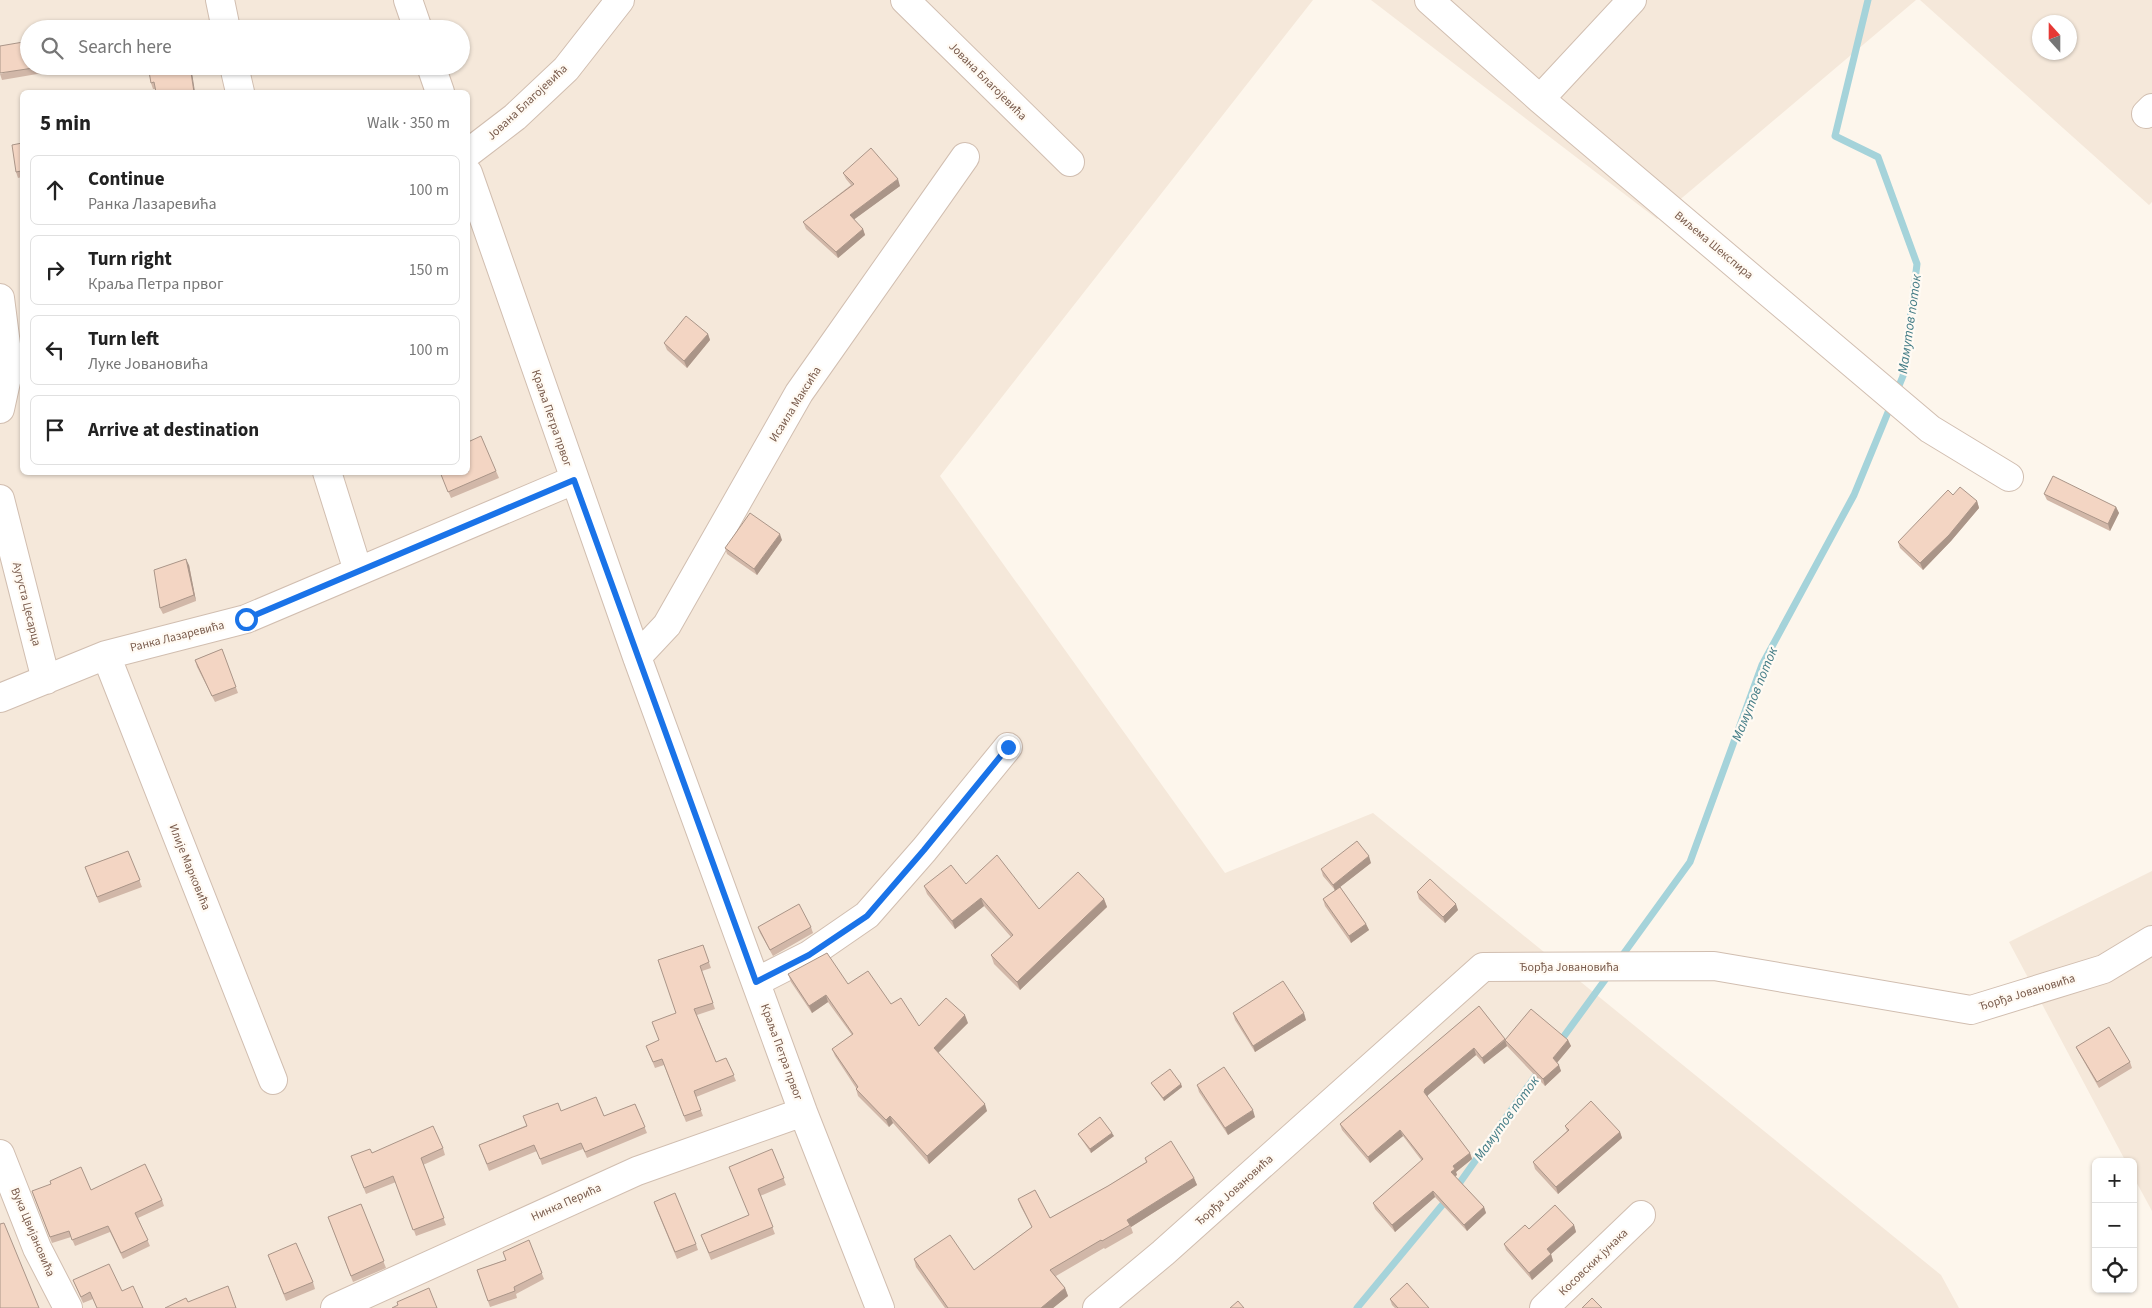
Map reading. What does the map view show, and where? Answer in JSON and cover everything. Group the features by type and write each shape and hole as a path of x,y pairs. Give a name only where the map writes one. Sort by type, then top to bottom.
{"street":[{"path":"220,0 224,20"},
{"path":"408,0 415,20"},
{"name":"Јована Благојевића","path":"470,151 515,117 566,69 620,0"},
{"name":"Јована Благојевића","path":"906,0 1070,162"},
{"name":"Виљема Шекспира","path":"1428,0 1540,99 1930,429 2009,477"},
{"path":"1540,99 1632,0"},
{"path":"236,75 240,90"},
{"path":"433,75 439,90"},
{"name":"Исаила Максића","path":"637,657 667,625 799,392 965,157"},
{"name":"Краља Петра првог","path":"470,179 637,657 804,1112 880,1308"},
{"path":"0,298 9,368 0,409"},
{"path":"328,475 358,571"},
{"name":"Ранка Лазаревића","path":"0,698 106,654 246,619 574,480"},
{"name":"Аугуста Цесарца","path":"0,499 46,680"},
{"name":"Илије Марковића","path":"106,654 273,1080"},
{"path":"756,982 809,955 867,916 1008,747"},
{"name":"Ђорђа Јовановића","path":"1097,1308 1164,1253 1483,967 1714,966 1971,1010 2104,969 2152,940"},
{"name":"Нинка Перића","path":"336,1308 637,1171 804,1112"},
{"name":"Вука Цвијановића","path":"0,1154 37,1248 68,1308"},
{"name":"Косовских јунака","path":"1544,1308 1642,1215"}],"shaded area":[{"path":"0,0 1313,0 940,476 1225,873 1373,813 1941,1275 1959,1308 0,1308"},
{"path":"1371,0 1916,0 1657,219"},
{"path":"1920,0 2152,0 2152,202 2149,205"},
{"path":"2152,871 2152,1211 2137,1183 2137,1158 2124,1158 2009,942"}],"building":[{"path":"20,43 20,70 0,73 0,46"},
{"path":"150,75 191,75 194,90 156,90 154,82 151,83"},
{"path":"20,143 20,171 16,172 12,145"},
{"path":"871,148 898,179 850,215 863,229 836,252 803,222 854,184 843,173"},
{"path":"686,316 708,334 684,361 664,343"},
{"path":"481,436 496,471 448,492 441,475 470,475 470,441"},
{"path":"2053,476 2116,507 2108,524 2044,494"},
{"path":"1960,487 1977,501 1949,535 1920,563 1898,542 1948,490 1953,495"},
{"path":"750,513 780,534 754,569 725,548"},
{"path":"186,559 194,595 160,608 154,570"},
{"path":"222,649 236,687 212,696 195,660"},
{"path":"1357,841 1369,856 1333,885 1321,869"},
{"path":"128,851 140,880 97,897 85,867"},
{"path":"997,855 1039,909 1078,872 1104,899 1017,982 991,955 1013,935 981,898 952,921 924,886 951,865 966,884"},
{"path":"1430,879 1456,904 1443,917 1417,892"},
{"path":"1340,887 1366,924 1349,936 1323,899"},
{"path":"799,904 811,927 770,950 758,927"},
{"path":"703,945 709,962 700,966 713,1003 694,1009 716,1062 726,1058 734,1075 694,1091 701,1110 684,1116 662,1059 653,1062 646,1046 659,1040 652,1022 676,1013 658,960"},
{"path":"827,953 848,984 868,971 891,1004 901,998 919,1026 946,998 965,1015 934,1048 985,1104 927,1156 890,1116 886,1120 856,1089 858,1087 832,1049 853,1034 826,995 809,1006 788,974"},
{"path":"1283,981 1304,1013 1253,1046 1233,1013"},
{"path":"1479,1006 1505,1039 1482,1058 1474,1048 1425,1089 1424,1092 1470,1153 1453,1166 1455,1169 1451,1172 1484,1207 1464,1225 1433,1191 1392,1225 1373,1203 1423,1159 1400,1130 1368,1157 1340,1124"},
{"path":"1531,1009 1568,1040 1553,1058 1559,1065 1543,1079 1505,1040"},
{"path":"2109,1027 2130,1062 2097,1082 2076,1047"},
{"path":"1224,1067 1253,1110 1225,1128 1197,1085"},
{"path":"1170,1069 1181,1084 1163,1098 1151,1083"},
{"path":"596,1097 604,1116 635,1104 645,1127 585,1152 581,1143 540,1159 534,1145 487,1164 479,1145 527,1126 523,1116 558,1103 561,1111"},
{"path":"1591,1101 1620,1132 1556,1187 1533,1162 1569,1130 1565,1126"},
{"path":"1100,1117 1112,1133 1090,1149 1078,1134"},
{"path":"433,1126 443,1148 421,1158 444,1218 413,1230 393,1176 364,1188 351,1156 370,1149 372,1153"},
{"path":"1171,1141 1194,1178 1127,1220 1130,1225 1050,1270 1065,1288 1041,1308 948,1308 914,1259 950,1235 974,1270 1032,1227 1018,1199 1035,1190 1050,1218 1147,1162 1145,1158"},
{"path":"772,1149 784,1178 758,1189 773,1227 709,1253 701,1235 749,1215 729,1167"},
{"path":"145,1164 162,1200 135,1213 148,1240 121,1253 108,1226 72,1240 69,1231 50,1237 32,1191 51,1184 50,1181 81,1167 91,1190"},
{"path":"675,1193 696,1244 675,1252 654,1202"},
{"path":"361,1204 384,1261 351,1276 328,1217"},
{"path":"1555,1205 1574,1225 1547,1249 1551,1254 1529,1273 1504,1244 1525,1225 1529,1229"},
{"path":"4,1223 39,1308 0,1308 0,1224"},
{"path":"529,1240 542,1273 514,1287 515,1291 488,1301 477,1270 506,1260 503,1252"},
{"path":"296,1243 313,1282 284,1294 268,1255"},
{"path":"109,1264 122,1291 133,1286 143,1308 97,1308 90,1292 81,1297 73,1280"},
{"path":"1407,1283 1429,1308 1398,1308 1390,1299"},
{"path":"228,1286 236,1308 165,1308 186,1298 188,1302"},
{"path":"429,1288 437,1308 392,1308 398,1305 397,1302"},
{"path":"1592,1298 1602,1308 1582,1308"},
{"path":"1238,1301 1244,1308 1230,1308"}],"waterway":[{"name":"Мамутов поток","path":"1868,0 1835,136 1878,157 1917,264 1903,376 1896,393"},
{"name":"Мамутов поток","path":"1619,960 1690,862 1762,665 1854,495 1891,405"},
{"name":"Мамутов поток","path":"1559,1043 1610,973"},
{"name":"Мамутов поток","path":"1456,1188 1541,1068"},
{"name":"Мамутов поток","path":"1357,1308 1448,1198"}],"route":[{"path":"246,619 574,480 756,982 809,955 867,916 1008,747"}]}
